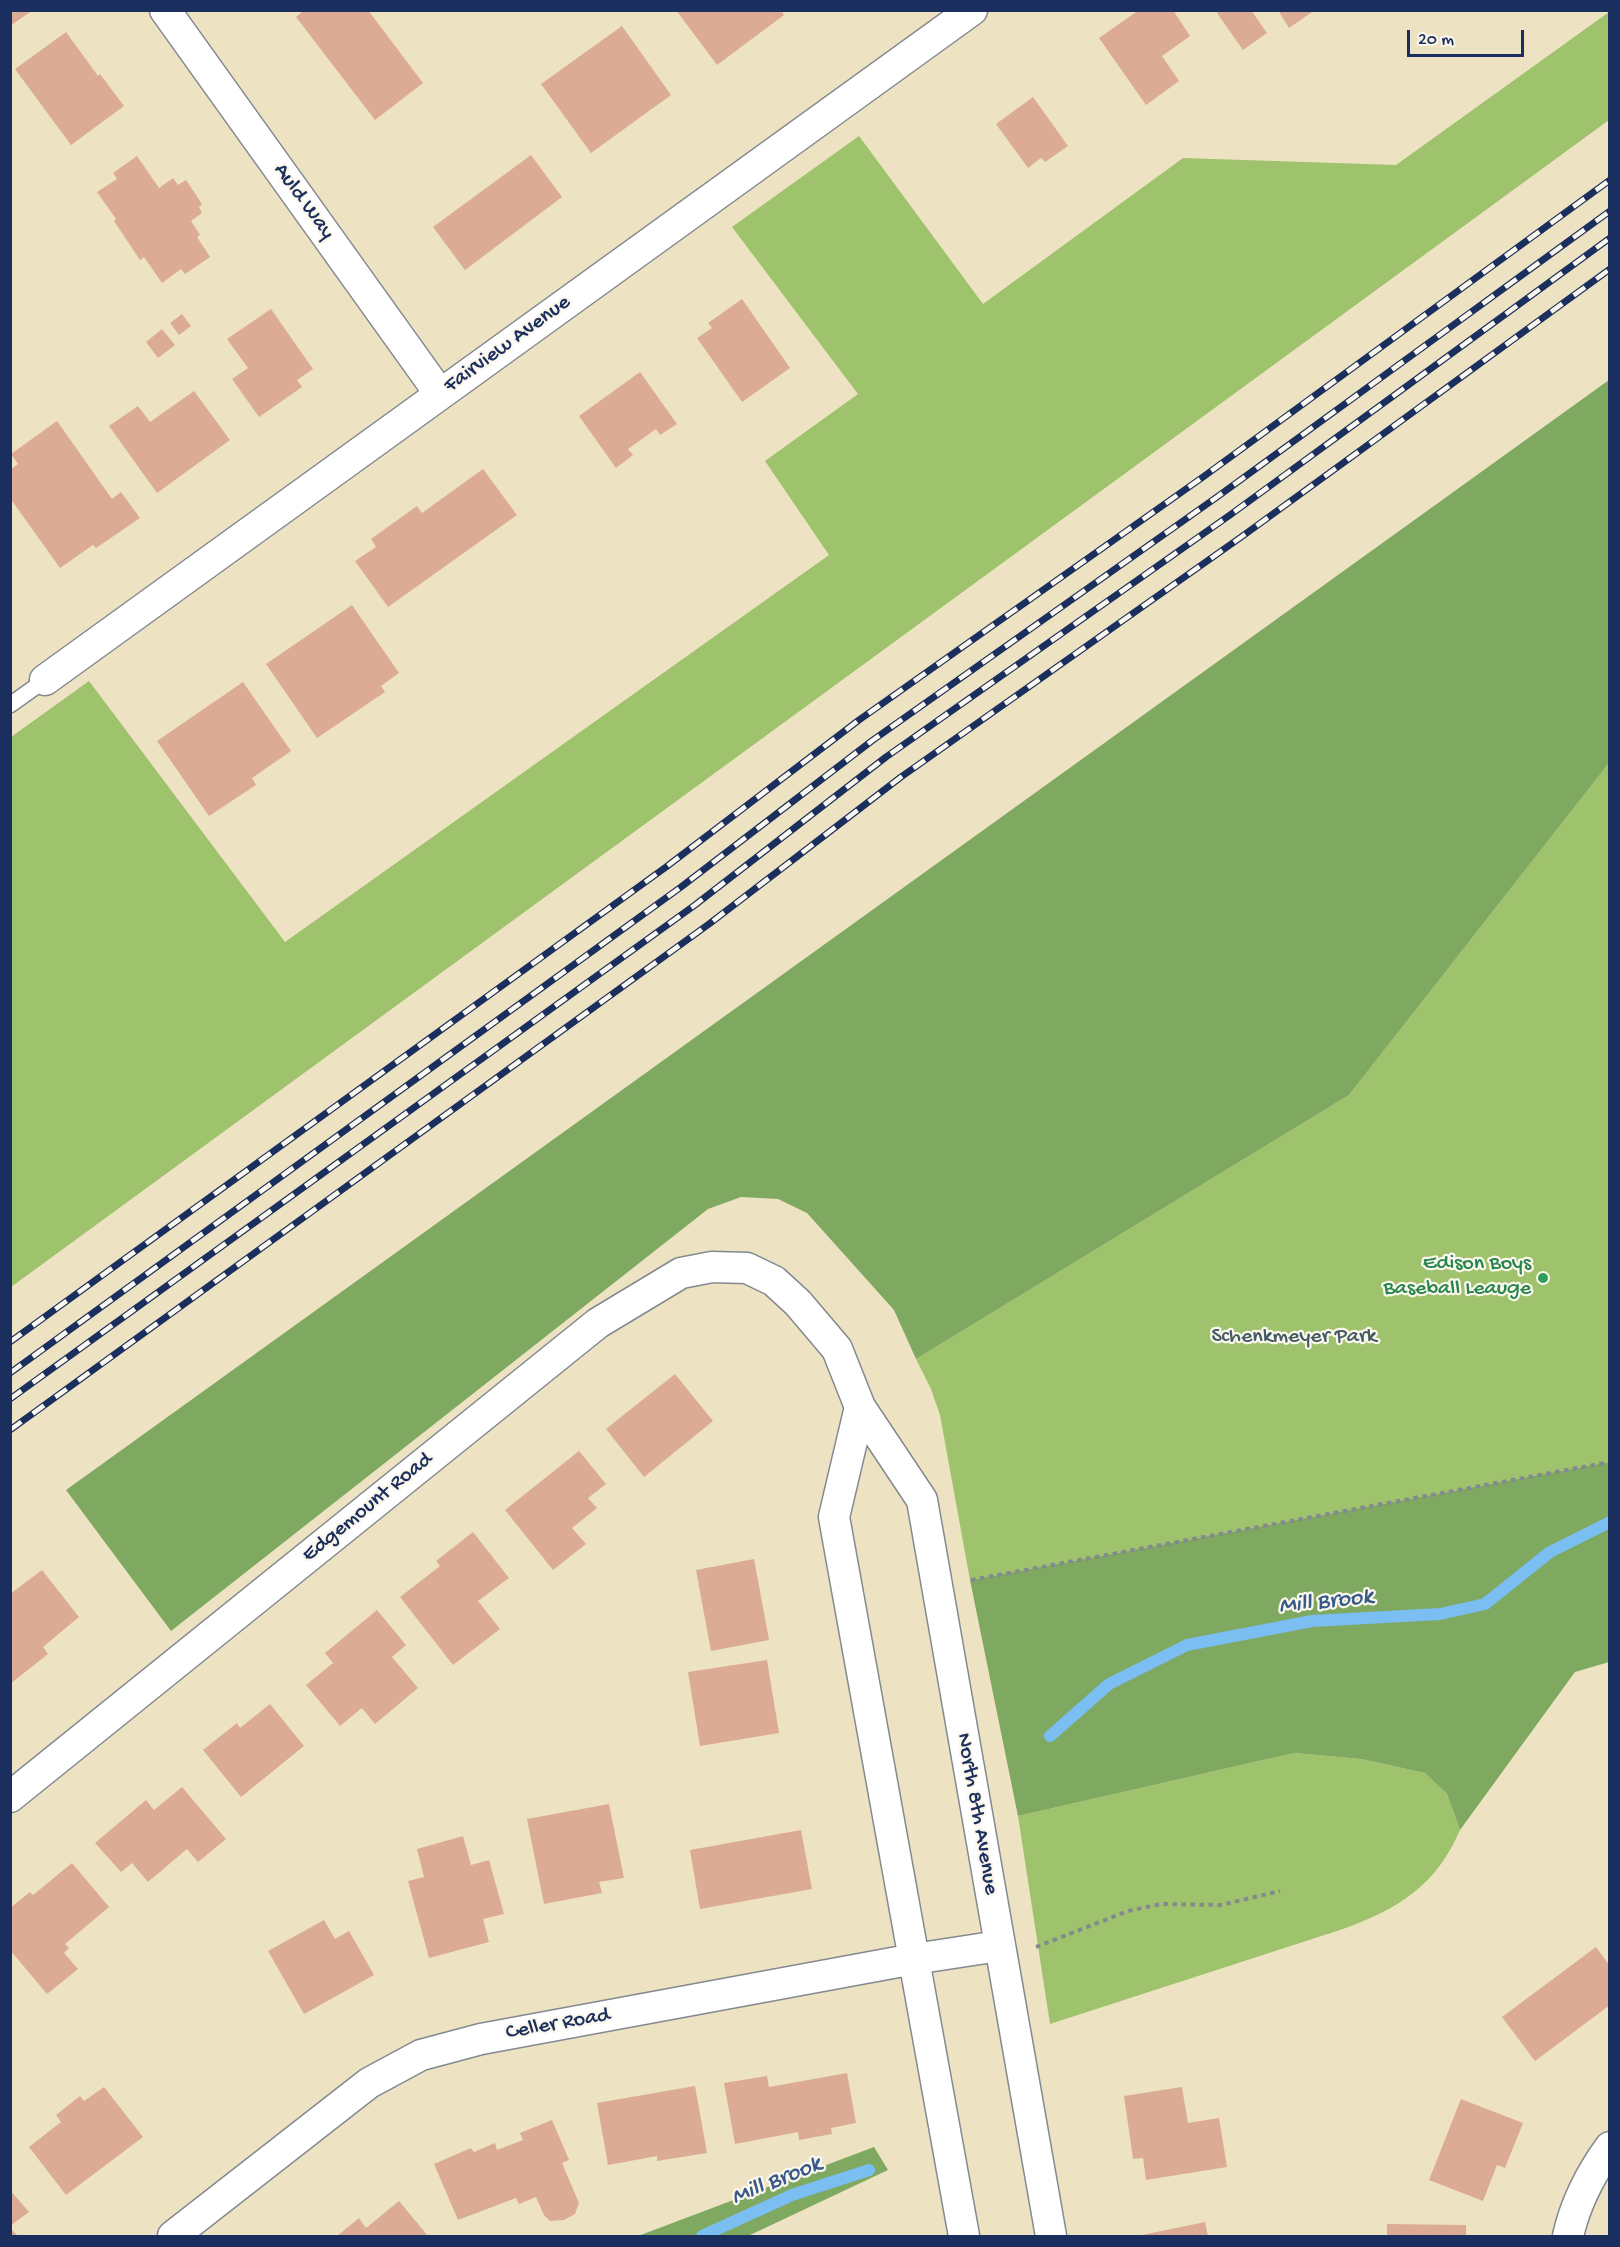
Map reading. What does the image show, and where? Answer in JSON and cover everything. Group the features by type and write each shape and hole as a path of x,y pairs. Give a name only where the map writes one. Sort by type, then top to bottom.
{"street":[{"name":"Auld Way","path":"165,10 440,394"},
{"name":"Fairview Avenue","path":"45,680 972,10"},
{"name":"Edgemount Road","path":"10,1797 598,1323 681,1273 712,1267 747,1268"},
{"name":"North 8th Avenue","path":"747,1268 774,1281 798,1303 837,1349 860,1407 922,1500 1051,2236"},
{"path":"860,1407 834,1517 964,2236"},
{"name":"Celler Road","path":"173,2236 369,2083 421,2055 481,2039 914,1959 999,1946"},
{"path":"1568,2236 1572,2220 1597,2165 1610,2147"}],"lane":[{"path":"10,705 45,680"}],"path":[{"path":"970,1580 1610,1462"},
{"path":"1036,1947 1128,1911 1161,1904 1221,1905 1280,1891"}],"green space":[{"path":"1609,12 1609,120 11,1287 11,737 89,681 285,942 829,555 765,461 858,394 732,227 859,136 983,304 1183,158 1396,165"},
{"path":"1609,380 1609,763 1349,1095 916,1359 894,1310 807,1213 778,1199 741,1197 708,1209 171,1631 66,1490"},
{"name":"Schenkmeyer Park","path":"1609,763 1609,1462 970,1580 940,1415 931,1389 916,1359 1349,1095"},
{"path":"1609,1462 1609,1662 1575,1672 1460,1830 1447,1794 1425,1773 1361,1759 1294,1753 1018,1816 970,1580"},
{"path":"1294,1753 1361,1759 1425,1773 1447,1794 1460,1830 1450,1850 1427,1881 1398,1904 1343,1929 1050,2024 1018,1816"},
{"path":"874,2147 888,2170 748,2236 638,2236"}],"building":[{"path":"10,10 33,10 10,26"},
{"path":"304,10 368,10 423,83 375,120 296,17"},
{"path":"676,10 781,10 784,15 717,65"},
{"path":"1139,10 1173,10 1190,36 1162,56 1179,81 1146,105 1099,38"},
{"path":"1220,10 1251,10 1267,33 1243,50 1217,13"},
{"path":"1278,10 1315,10 1289,28"},
{"path":"622,26 671,95 591,153 541,84"},
{"path":"66,32 98,76 100,74 124,106 71,145 15,69"},
{"path":"1033,97 1068,146 1045,162 1041,158 1028,168 996,124"},
{"path":"531,155 562,197 465,270 433,227"},
{"path":"137,156 159,188 173,178 178,185 186,180 202,204 199,207 202,213 191,221 200,235 197,237 210,257 185,274 181,269 162,283 144,257 140,260 97,192 117,179 113,173"},
{"path":"742,299 790,368 742,402 697,338 712,328 708,323"},
{"path":"271,309 313,369 297,380 302,387 259,417 232,379 248,368 227,339"},
{"path":"182,314 191,326 179,335 170,323"},
{"path":"162,329 175,345 158,358 146,342"},
{"path":"640,372 677,424 660,435 656,429 628,449 633,455 616,468 579,416"},
{"path":"194,391 230,440 157,493 109,426 138,406 150,422"},
{"path":"57,421 112,499 121,492 140,518 96,548 93,545 60,568 10,498 10,470 18,464 11,454"},
{"path":"483,469 517,515 388,607 355,561 376,547 371,539 417,506 422,513"},
{"path":"352,605 399,673 381,686 385,692 317,738 266,664"},
{"path":"243,682 291,751 252,778 256,785 209,816 157,741"},
{"path":"675,1374 713,1421 644,1477 606,1429"},
{"path":"579,1451 606,1484 588,1498 597,1508 572,1528 586,1544 553,1570 505,1510"},
{"path":"473,1532 509,1578 478,1601 500,1629 453,1665 400,1597 440,1566 436,1561"},
{"path":"754,1559 769,1640 711,1651 696,1570"},
{"path":"42,1570 79,1617 43,1647 48,1654 10,1684 10,1594"},
{"path":"377,1610 406,1645 392,1657 418,1688 375,1724 362,1708 340,1726 306,1685 333,1663 325,1653"},
{"path":"767,1660 779,1733 700,1746 688,1672"},
{"path":"270,1704 304,1746 241,1797 203,1750 237,1723 240,1728"},
{"path":"182,1787 226,1839 198,1862 187,1849 148,1882 132,1863 121,1872 95,1843 146,1800 154,1810"},
{"path":"609,1804 624,1878 599,1882 602,1893 544,1904 527,1819"},
{"path":"801,1830 812,1889 700,1909 690,1850"},
{"path":"463,1836 471,1865 489,1860 504,1914 483,1919 489,1942 429,1958 408,1881 424,1877 417,1849"},
{"path":"72,1863 109,1907 65,1944 69,1948 64,1953 78,1969 47,1994 10,1950 10,1908 30,1892 33,1895"},
{"path":"324,1920 335,1939 349,1931 374,1975 304,2014 268,1951"},
{"path":"1596,1947 1610,1966 1610,2005 1535,2061 1502,2017"},
{"path":"847,2073 856,2123 831,2128 832,2134 799,2140 798,2132 735,2144 724,2083 767,2076 769,2087"},
{"path":"695,2086 707,2153 657,2161 657,2156 608,2165 597,2103"},
{"path":"104,2087 143,2137 66,2195 29,2147 61,2122 56,2115 80,2096 84,2101"},
{"path":"1182,2087 1188,2123 1219,2118 1227,2167 1146,2180 1143,2158 1133,2159 1124,2096"},
{"path":"1461,2099 1523,2123 1505,2168 1497,2165 1483,2201 1429,2180"},
{"path":"552,2120 569,2160 562,2163 579,2203 575,2214 564,2220 550,2221 544,2215 536,2197 519,2204 516,2198 458,2220 434,2164 471,2148 474,2152 495,2143 497,2150 523,2140 520,2133"},
{"path":"10,2190 29,2212 10,2226"},
{"path":"399,2201 428,2236 337,2236 359,2218 366,2228"},
{"path":"1205,2222 1208,2236 1142,2236 1142,2235"},
{"path":"1387,2224 1466,2225 1466,2236 1387,2236"},
{"path":"10,2228 18,2236 10,2236"}],"waterway":[{"name":"Mill Brook","path":"1050,1736 1109,1684 1187,1645 1312,1621 1440,1614 1485,1604 1550,1552 1610,1522"},
{"name":"Mill Brook","path":"702,2236 792,2195 869,2170"}],"railway":[{"path":"10,1342 666,867 859,720 1203,477 1610,180"},
{"path":"10,1373 681,887 873,740 1217,497 1610,211"},
{"path":"10,1399 695,905 886,757 1230,515 1610,238"},
{"path":"10,1430 709,924 901,777 1244,535 1610,269"}],"place":[{"name":"Edison Boys Baseball Leauge","path":"1543,1278"}]}
